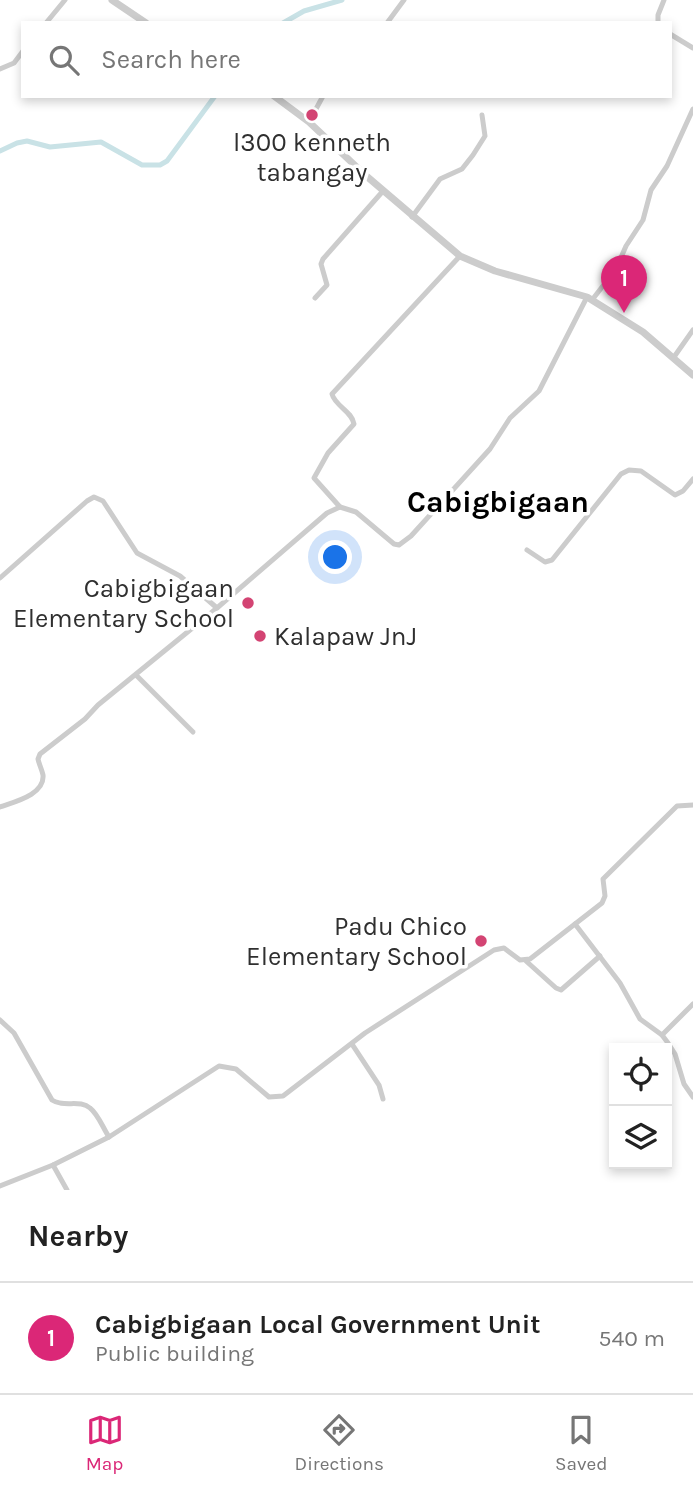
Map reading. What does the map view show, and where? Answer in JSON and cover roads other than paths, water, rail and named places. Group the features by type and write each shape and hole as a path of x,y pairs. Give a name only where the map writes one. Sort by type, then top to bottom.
{"street":[{"path":"48,21 65,0"},
{"path":"112,0 143,21"},
{"path":"388,21 404,0"},
{"path":"658,21 664,0"},
{"path":"672,35 693,48"},
{"path":"0,69 14,62 21,53"},
{"path":"277,98 309,122 412,217 460,256 495,271 590,298 643,332 693,375"},
{"path":"309,122 322,98"},
{"path":"460,256 332,394 355,424 328,453 314,478 340,507 356,512 394,544 405,542 490,449 510,418 539,391 590,298 616,269 626,246 643,220 650,190 667,166 693,108"},
{"path":"412,217 440,179 462,169 473,155 485,136 482,115"},
{"path":"314,298 327,285 321,264 323,259 383,191"},
{"path":"674,357 693,330"},
{"path":"527,550 545,562 552,560 621,474 629,470 641,471 675,495 683,491 693,479"},
{"path":"0,578 94,497 103,501 137,553 180,576 217,608"},
{"path":"0,807 39,788 43,775 38,759 40,754 327,513 340,507"},
{"path":"136,675 193,732"},
{"path":"526,961 604,900 603,879 677,806 693,805"},
{"path":"575,924 620,983 640,1019 662,1035 675,1054 684,1084 693,1097"},
{"path":"0,1186 53,1165 109,1137 219,1066 236,1069 269,1097 283,1096 352,1044 494,950 504,948 520,960 526,961 561,990 600,956"},
{"path":"662,1035 693,1004"},
{"path":"0,1020 14,1033 52,1100 63,1105 87,1105 109,1137"},
{"path":"352,1044 379,1085 383,1099"},
{"path":"53,1165 67,1190"}],"waterway":[{"path":"286,21 304,11 342,0"},
{"path":"0,151 27,141 50,147 101,142 142,165 160,165 167,161 214,98"}],"place":[{"name":"l300 kenneth tabangay","path":"312,115"},
{"name":"Cabigbigaan Local Government Unit","path":"624,313"},
{"name":"Cabigbigaan Elementary School","path":"248,603"},
{"name":"Kalapaw JnJ","path":"260,636"},
{"name":"Padu Chico Elementary School","path":"481,941"}],"district":[{"name":"Cabigbigaan","path":"498,502"}]}
